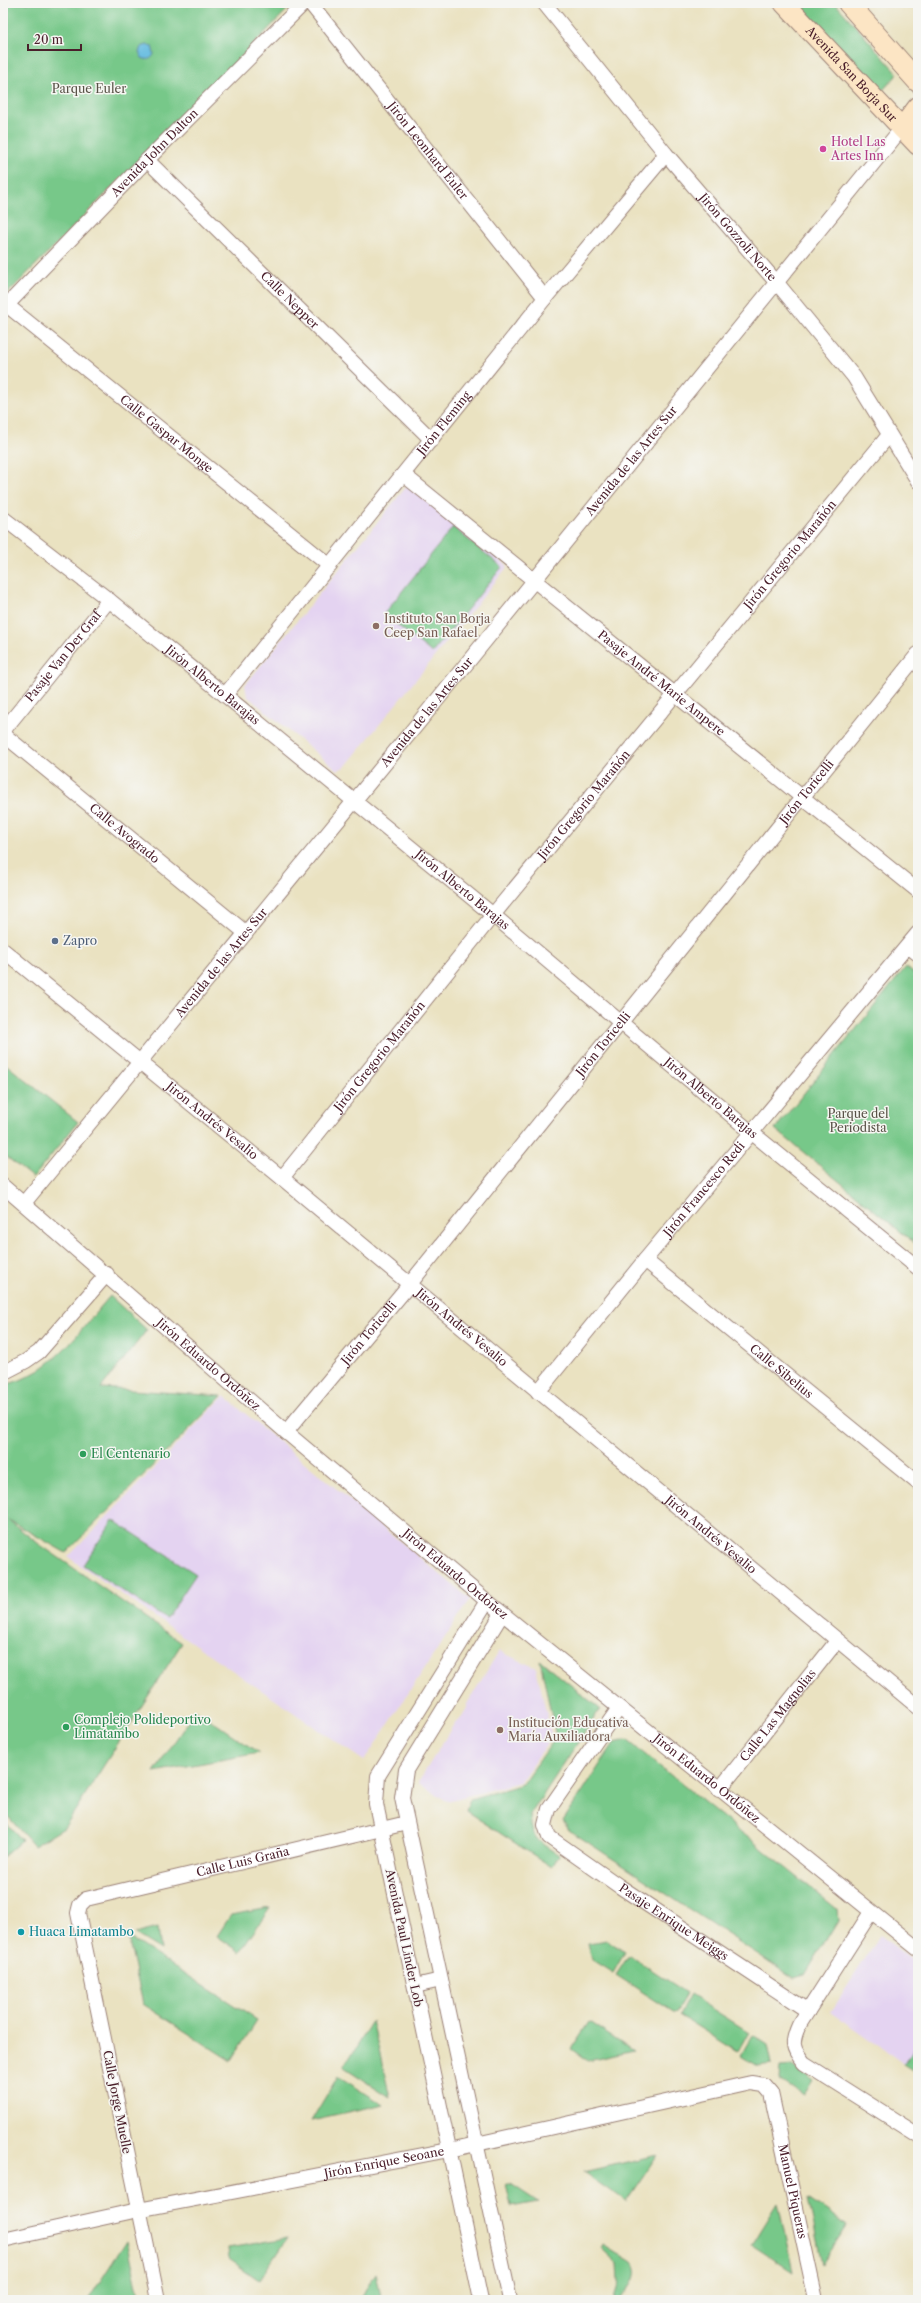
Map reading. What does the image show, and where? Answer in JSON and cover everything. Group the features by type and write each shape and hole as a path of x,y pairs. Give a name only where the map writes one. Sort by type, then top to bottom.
{"main road":[{"name":"Avenida San Borja Sur","path":"784,3 918,146"},
{"path":"848,3 918,82"},
{"name":"Avenida de las Artes Sur","path":"902,128 918,107"}],"street":[{"name":"Avenida John Dalton","path":"5,303 304,3"},
{"name":"Jirón Leonhard Euler","path":"310,3 545,298"},
{"name":"Jirón Gozzoli Norte","path":"544,3 666,154 777,283 854,377 918,481"},
{"name":"Avenida de las Artes Sur","path":"24,1203 777,283 902,128"},
{"name":"Jirón Fleming","path":"225,695 404,475 545,298 666,154"},
{"name":"Calle Nepper","path":"147,160 432,440"},
{"name":"Calle Gaspar Monge","path":"5,303 330,566"},
{"name":"Jirón Gregorio Marañón","path":"282,1178 493,915 889,435"},
{"name":"Pasaje André Marie Ampere","path":"404,475 803,796 918,891"},
{"name":"Jirón Alberto Barajas","path":"3,518 109,600 225,695 353,802 621,1021 751,1132 918,1268"},
{"name":"Pasaje Van Der Graf","path":"3,731 109,600"},
{"name":"Jirón Toricelli","path":"286,1432 409,1285 918,654"},
{"name":"Calle Avogrado","path":"3,734 246,933"},
{"name":"Jirón Francesco Redi","path":"538,1392 751,1132 913,950 918,933"},
{"name":"Jirón Andrés Vesalio","path":"3,950 282,1178 918,1707"},
{"name":"Jirón Eduardo Ordóñez","path":"3,1186 107,1274 286,1432 486,1601 918,1949"},
{"name":"Calle Sibelius","path":"645,1260 918,1483"},
{"path":"3,1372 26,1361 39,1352 107,1274"},
{"name":"Avenida Paul Linder Lob","path":"481,2300 448,2150 376,1804 378,1776 486,1601"},
{"path":"502,1614 406,1770 402,1798 510,2300"},
{"name":"Calle Las Magnolias","path":"719,1790 837,1641"},
{"name":"Pasaje Enrique Meiggs","path":"618,1708 549,1809 546,1816 545,1828 554,1842 808,2011"},
{"name":"Calle Luis Graña","path":"80,1905 86,1900 382,1831 407,1823"},
{"name":"Calle Jorge Muelle","path":"80,1905 78,1913 96,1993 138,2210 158,2300"},
{"path":"871,1912 799,2024 793,2043 796,2053 804,2063 918,2135"},
{"path":"415,1986 441,1980"},
{"name":"Jirón Enrique Seoane","path":"3,2240 138,2210 448,2150 751,2083 764,2085"},
{"name":"Manuel Piqueras","path":"764,2085 771,2093 816,2300"}],"shaded area":[{"name":"Instituto San Borja Ceep San Rafael","path":"407,486 508,566 345,767 337,770 247,696 245,685"},
{"path":"224,1396 470,1599 364,1761 68,1557"},
{"name":"Institución Educativa María Auxiliadora","path":"499,1651 536,1668 552,1737 520,1782 447,1801 418,1783 454,1724 459,1721 467,1708 467,1704"},
{"path":"880,1935 918,1965 918,2041 904,2064 831,2012"}],"green space":[{"name":"Parque Euler","path":"3,3 294,3 7,294 3,291"},
{"path":"795,3 835,3 898,74 880,93"},
{"path":"453,527 502,567 432,653 384,614"},
{"name":"Parque del Periodista","path":"906,967 918,977 918,1246 775,1129"},
{"path":"3,1062 78,1122 33,1178 3,1154"},
{"path":"110,1296 147,1330 101,1388 222,1396 66,1553 7,1519 39,1544 182,1643 64,1828 34,1846 3,1811 3,1385 20,1380 36,1372 50,1362 76,1337"},
{"path":"113,1520 196,1574 166,1619 83,1565"},
{"path":"540,1660 600,1709 530,1815 533,1830 538,1840 559,1855 552,1867 466,1811 470,1800 523,1784 556,1737"},
{"path":"196,1710 259,1753 154,1772"},
{"path":"627,1740 837,1909 838,1920 805,1975 794,1978 569,1830 563,1821 614,1743"},
{"path":"3,1819 22,1840 3,1857"},
{"path":"270,1908 240,1952 217,1936 231,1915"},
{"path":"158,1928 161,1950 135,1934"},
{"path":"128,1937 257,2020 231,2061 143,2004"},
{"path":"607,1940 625,1952 613,1973 592,1960 588,1943"},
{"path":"629,1955 687,1993 675,2013 616,1975"},
{"path":"690,1995 749,2032 738,2052 679,2015"},
{"path":"372,2021 390,2097 344,2067"},
{"path":"589,2022 633,2051 588,2061 571,2049"},
{"path":"753,2035 768,2045 772,2064 757,2066 741,2056"},
{"path":"918,2041 918,2073 904,2064"},
{"path":"792,2066 813,2081 804,2096 780,2080 781,2067"},
{"path":"338,2076 384,2105 311,2121"},
{"path":"658,2155 626,2202 583,2172"},
{"path":"506,2184 511,2184 538,2202 511,2207"},
{"path":"808,2198 848,2225 822,2264"},
{"path":"778,2203 793,2272 752,2245"},
{"path":"287,2238 259,2280 229,2259 228,2248"},
{"path":"127,2240 140,2300 88,2300"},
{"path":"603,2244 632,2262 635,2267 634,2277 630,2287 620,2300 614,2299 619,2283 618,2264 601,2248"},
{"path":"376,2273 382,2300 359,2300"}],"water":[{"path":"147,45 152,46 154,54 151,58 144,59 139,52 141,47"}],"place":[{"name":"Hotel Las Artes Inn","path":"823,149"},
{"name":"Instituto San Borja Ceep San Rafael","path":"376,626"},
{"name":"Zapro","path":"55,941"},
{"name":"El Centenario","path":"83,1454"},
{"name":"Complejo Polideportivo Limatambo","path":"66,1727"},
{"name":"Institución Educativa María Auxiliadora","path":"500,1730"},
{"name":"Huaca Limatambo","path":"21,1932"}]}
